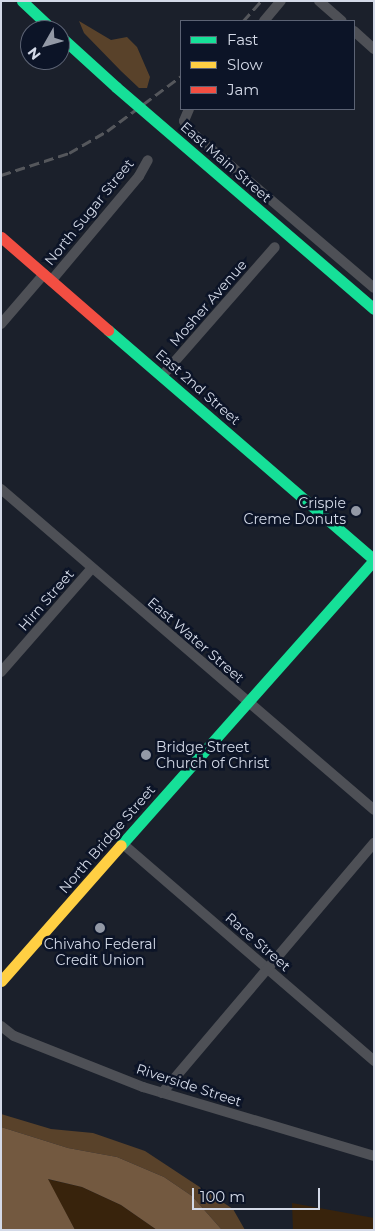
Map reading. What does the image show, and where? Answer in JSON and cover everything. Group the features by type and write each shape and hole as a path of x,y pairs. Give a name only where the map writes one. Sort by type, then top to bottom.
{"main road":[{"path":"22,1 42,20"},
{"name":"East Main Street","path":"70,45 374,310"},
{"name":"East 2nd Street","path":"1,237 374,560"},
{"name":"North Bridge Street","path":"1,981 247,701 374,560"}],"street":[{"path":"265,20 281,1"},
{"path":"319,1 341,20"},
{"path":"355,33 374,49"},
{"name":"East Main Street","path":"189,110 184,121 188,130 374,288"},
{"name":"North Sugar Street","path":"1,324 47,278 139,176 148,160"},
{"name":"Mosher Avenue","path":"162,376 275,247"},
{"name":"East Water Street","path":"1,489 374,810"},
{"name":"Hirn Street","path":"1,672 92,568"},
{"path":"162,1093 374,843"},
{"name":"Race Street","path":"123,844 374,1061"},
{"name":"Riverside Street","path":"1,1026 14,1036 162,1093 374,1156"}],"shaded area":[{"path":"79,21 111,40 127,37 137,47 150,77 147,88 139,88 121,71 84,33"},
{"path":"1,1114 51,1129 93,1133 145,1151 233,1209 245,1230 222,1230 192,1196 164,1177 117,1157 68,1148 1,1127"},
{"path":"1,1127 68,1148 117,1157 164,1177 192,1196 222,1230 157,1230 121,1205 82,1187 48,1179 75,1230 1,1230"},
{"path":"47,1179 82,1187 121,1205 157,1230 75,1230"},
{"path":"292,1203 374,1218 374,1230 293,1230"}],"railway":[{"path":"244,20 261,1"},
{"path":"1,175 69,153 107,131 180,77"}],"traffic: fast":[{"path":"22,1 42,20"},
{"path":"70,45 116,87"},
{"path":"116,87 374,309"},
{"path":"108,330 374,560"},
{"path":"121,845 374,560"}],"traffic: slow":[{"path":"1,981 121,845"}],"traffic: jam":[{"path":"1,237 108,330"}],"place":[{"name":"Crispie Creme Donuts","path":"356,511"},
{"name":"Bridge Street Church of Christ","path":"146,755"},
{"name":"Chivaho Federal Credit Union","path":"100,928"}]}
